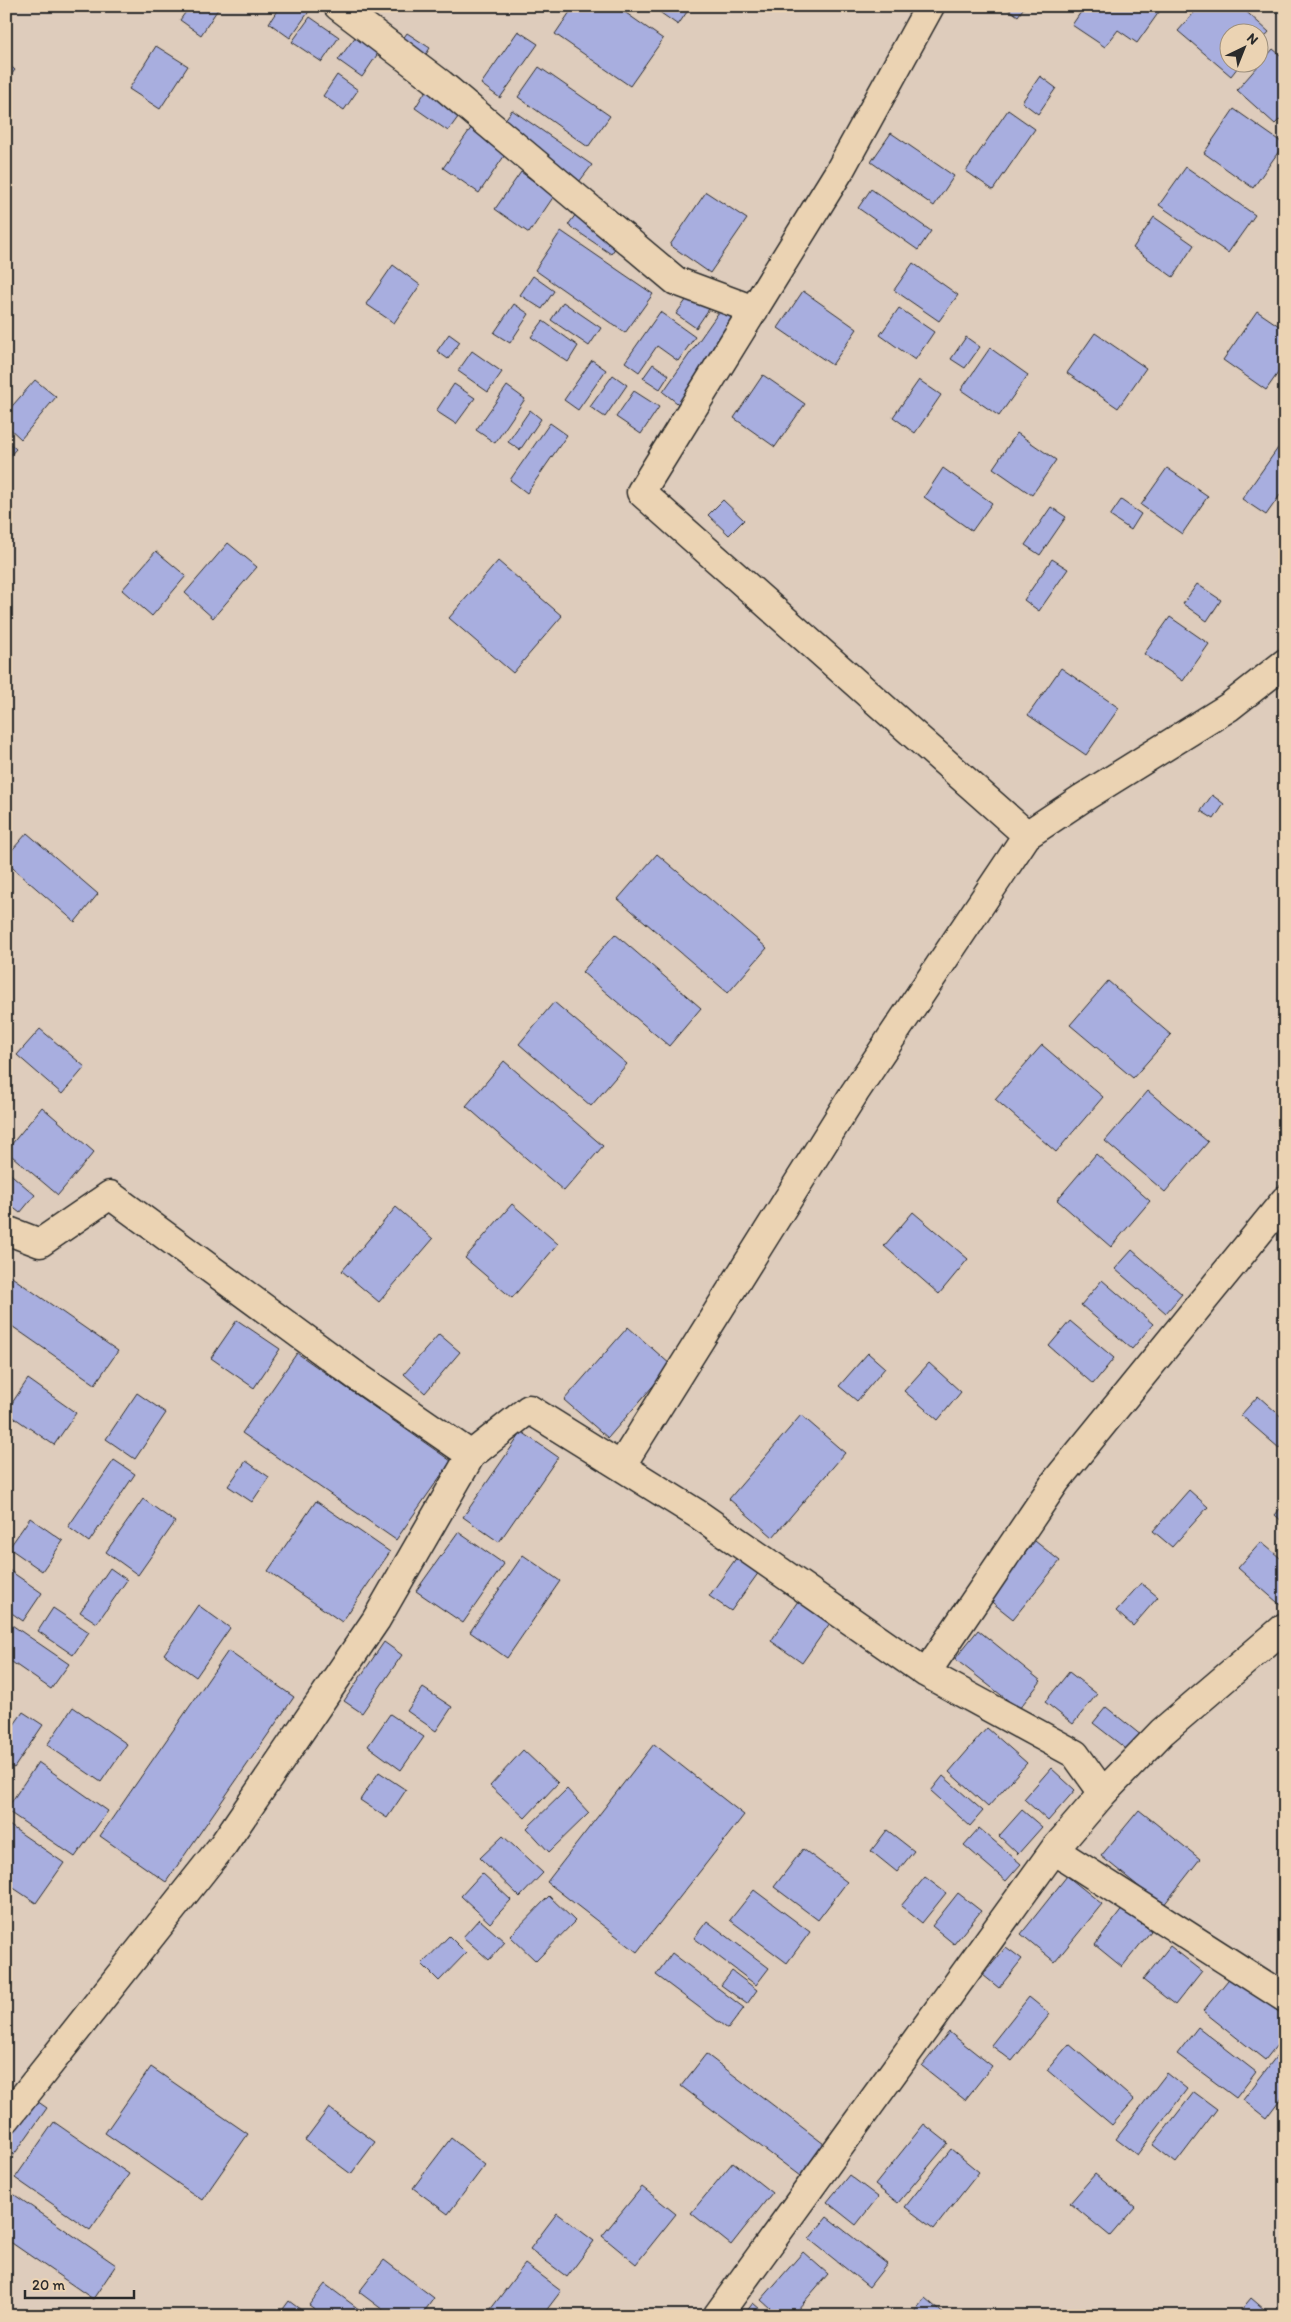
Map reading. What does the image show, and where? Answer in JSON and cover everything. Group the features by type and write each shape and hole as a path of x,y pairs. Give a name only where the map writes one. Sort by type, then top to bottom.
{"street":[{"path":"338,6 440,84 676,281 754,310"},
{"path":"930,6 840,170 641,492 1026,835"},
{"path":"620,1466 855,1092 1026,835 1229,708 1285,663"},
{"path":"6,1230 40,1243 110,1195 355,1375 471,1455"},
{"path":"926,1673 1056,1481 1285,1200"},
{"path":"6,2119 223,1845 376,1620 471,1455 530,1409 699,1516 926,1673 1075,1754 1103,1794"},
{"path":"716,2316 1054,1850 1103,1794 1162,1732 1285,1627"},
{"path":"1054,1850 1285,1998"}],"building":[{"path":"190,6 220,6 201,35 180,20"},
{"path":"280,6 305,6 310,10 290,38 269,23"},
{"path":"574,6 616,6 663,39 630,86 555,34"},
{"path":"651,6 691,6 678,25"},
{"path":"1004,6 1025,6 1018,16"},
{"path":"1085,6 1150,6 1159,12 1137,43 1118,30 1105,47 1072,25"},
{"path":"1200,6 1240,6 1258,22 1218,22 1218,65 1178,31"},
{"path":"310,17 339,37 322,62 292,42"},
{"path":"518,31 538,44 500,98 481,84"},
{"path":"407,33 430,48 423,59 400,43"},
{"path":"356,36 379,52 362,77 338,60"},
{"path":"156,46 188,66 160,109 129,89"},
{"path":"1273,49 1285,59 1285,114 1275,124 1237,90 1253,72 1268,72 1268,55"},
{"path":"6,62 15,70 6,81"},
{"path":"539,67 610,116 588,147 518,97"},
{"path":"1226,72 1234,72 1231,76"},
{"path":"337,75 358,90 344,110 323,96"},
{"path":"1040,76 1056,88 1038,114 1022,102"},
{"path":"427,89 461,113 448,131 415,108"},
{"path":"1234,109 1284,144 1253,188 1204,153"},
{"path":"512,110 592,165 579,182 500,127"},
{"path":"1008,110 1035,129 993,190 966,171"},
{"path":"474,124 509,149 479,193 443,168"},
{"path":"891,133 954,176 934,206 871,162"},
{"path":"1186,167 1255,215 1228,253 1159,205"},
{"path":"521,172 554,196 529,233 495,209"},
{"path":"871,189 931,231 918,250 858,208"},
{"path":"706,192 747,219 710,273 670,245"},
{"path":"579,210 621,240 611,254 568,225"},
{"path":"1154,217 1194,245 1173,277 1133,248"},
{"path":"561,231 653,294 625,333 535,270"},
{"path":"913,263 958,295 939,321 894,290"},
{"path":"393,265 420,285 394,323 366,304"},
{"path":"533,276 554,291 542,309 520,295"},
{"path":"803,291 857,329 832,365 778,328"},
{"path":"692,292 711,306 696,328 676,314"},
{"path":"563,302 601,328 589,346 551,320"},
{"path":"514,304 529,314 510,343 494,333"},
{"path":"899,308 934,332 915,360 880,335"},
{"path":"721,309 739,322 681,406 663,392"},
{"path":"1257,311 1285,330 1285,363 1266,390 1223,360"},
{"path":"660,312 695,337 678,361 657,346 639,372 625,362"},
{"path":"543,321 578,346 568,362 531,337"},
{"path":"1095,333 1146,368 1118,408 1067,373"},
{"path":"449,334 460,342 448,359 437,351"},
{"path":"966,337 980,347 965,368 951,359"},
{"path":"990,348 1028,375 999,416 961,390"},
{"path":"472,351 502,372 488,392 458,371"},
{"path":"592,360 606,370 578,410 564,400"},
{"path":"653,364 669,375 660,389 643,378"},
{"path":"613,375 627,385 605,417 590,407"},
{"path":"763,375 805,404 775,447 734,418"},
{"path":"35,380 56,397 21,439 6,425 6,413"},
{"path":"919,380 941,395 915,433 893,417"},
{"path":"454,384 475,398 456,424 436,411"},
{"path":"507,386 525,399 495,443 476,430"},
{"path":"634,391 659,407 641,434 616,417"},
{"path":"530,410 541,419 520,450 508,442"},
{"path":"550,423 567,435 527,493 510,480"},
{"path":"1017,433 1056,460 1032,495 993,468"},
{"path":"6,440 16,449 6,460"},
{"path":"1278,448 1285,454 1285,488 1266,515 1242,499"},
{"path":"943,468 992,503 972,531 924,497"},
{"path":"1167,468 1208,496 1182,534 1141,505"},
{"path":"723,500 744,520 729,535 708,515"},
{"path":"1121,500 1141,514 1131,530 1110,516"},
{"path":"1051,507 1066,517 1040,555 1025,545"},
{"path":"228,543 257,567 213,618 185,593"},
{"path":"156,551 186,576 152,616 122,590"},
{"path":"1052,559 1068,569 1039,611 1024,600"},
{"path":"498,561 562,616 513,673 449,618"},
{"path":"1197,584 1221,600 1207,621 1183,604"},
{"path":"1170,617 1209,644 1183,681 1144,654"},
{"path":"1061,668 1119,708 1086,755 1028,715"},
{"path":"1212,795 1224,804 1214,819 1201,811"},
{"path":"27,833 98,894 75,922 6,862 6,857"},
{"path":"657,854 767,948 728,993 618,899"},
{"path":"615,934 701,1008 669,1046 582,972"},
{"path":"1108,981 1171,1035 1133,1078 1070,1025"},
{"path":"554,1002 627,1064 591,1106 519,1044"},
{"path":"40,1029 85,1067 62,1094 17,1055"},
{"path":"1042,1045 1103,1097 1056,1152 995,1099"},
{"path":"504,1061 603,1146 564,1191 466,1106"},
{"path":"1148,1091 1208,1142 1165,1192 1105,1141"},
{"path":"42,1107 94,1152 58,1195 6,1151"},
{"path":"1096,1154 1150,1201 1111,1247 1057,1200"},
{"path":"6,1170 35,1195 20,1213 6,1202"},
{"path":"512,1204 558,1244 512,1298 465,1258"},
{"path":"396,1207 433,1239 379,1302 342,1271"},
{"path":"913,1212 968,1259 939,1294 884,1246"},
{"path":"1132,1250 1182,1294 1166,1313 1115,1269"},
{"path":"6,1273 118,1351 95,1384 6,1322"},
{"path":"1102,1280 1153,1324 1132,1349 1081,1305"},
{"path":"237,1320 280,1349 254,1388 211,1358"},
{"path":"1070,1321 1114,1358 1093,1384 1049,1346"},
{"path":"628,1327 671,1365 608,1438 564,1400"},
{"path":"439,1334 460,1352 425,1393 404,1374"},
{"path":"297,1353 451,1461 396,1540 242,1433"},
{"path":"868,1353 885,1368 857,1401 839,1386"},
{"path":"929,1363 961,1392 938,1420 904,1391"},
{"path":"28,1379 76,1413 54,1445 6,1412"},
{"path":"137,1393 166,1413 135,1459 106,1439"},
{"path":"1258,1396 1285,1420 1285,1441 1279,1448 1241,1415"},
{"path":"801,1415 845,1453 773,1537 729,1499"},
{"path":"522,1432 558,1457 499,1542 463,1517"},
{"path":"114,1460 135,1474 89,1542 68,1527"},
{"path":"246,1461 269,1477 252,1502 228,1486"},
{"path":"1189,1490 1208,1507 1172,1547 1153,1531"},
{"path":"143,1499 175,1522 138,1575 106,1552"},
{"path":"316,1501 390,1552 342,1622 268,1571"},
{"path":"1285,1503 1285,1524 1275,1515"},
{"path":"30,1518 63,1541 42,1571 9,1548"},
{"path":"458,1532 504,1564 463,1623 416,1591"},
{"path":"1035,1541 1060,1561 1013,1619 988,1599"},
{"path":"1261,1542 1285,1562 1285,1609 1238,1568"},
{"path":"523,1555 560,1581 507,1658 470,1632"},
{"path":"737,1557 759,1572 731,1611 709,1596"},
{"path":"6,1568 42,1593 23,1621 6,1609"},
{"path":"110,1568 127,1580 97,1623 80,1612"},
{"path":"1141,1583 1158,1597 1133,1626 1116,1611"},
{"path":"798,1601 830,1623 802,1663 771,1641"},
{"path":"198,1605 230,1628 196,1677 164,1654"},
{"path":"53,1608 89,1632 73,1655 38,1631"},
{"path":"6,1621 69,1664 51,1689 6,1658"},
{"path":"978,1630 1041,1681 1019,1709 955,1659"},
{"path":"384,1642 402,1655 362,1713 344,1701"},
{"path":"228,1651 294,1697 166,1882 100,1836"},
{"path":"1069,1672 1097,1694 1073,1724 1045,1702"},
{"path":"423,1688 452,1707 436,1731 407,1711"},
{"path":"73,1707 127,1744 101,1782 47,1745"},
{"path":"1106,1707 1142,1736 1130,1752 1093,1723"},
{"path":"23,1712 43,1725 14,1768 6,1763 6,1736"},
{"path":"390,1714 424,1737 401,1770 368,1746"},
{"path":"987,1728 1027,1763 988,1807 949,1772"},
{"path":"654,1744 744,1815 637,1952 547,1882"},
{"path":"523,1750 558,1783 525,1818 490,1786"},
{"path":"38,1762 108,1811 75,1857 6,1810"},
{"path":"1051,1768 1075,1790 1048,1821 1024,1799"},
{"path":"379,1772 406,1790 387,1818 360,1800"},
{"path":"943,1776 983,1811 970,1826 931,1791"},
{"path":"567,1789 589,1813 549,1852 527,1828"},
{"path":"1022,1810 1042,1827 1018,1854 999,1836"},
{"path":"1139,1810 1200,1859 1163,1906 1101,1856"},
{"path":"6,1823 64,1863 36,1903 6,1883"},
{"path":"979,1828 1021,1864 1006,1881 964,1845"},
{"path":"887,1830 914,1851 897,1872 871,1851"},
{"path":"503,1836 543,1873 520,1897 480,1858"},
{"path":"803,1849 847,1882 818,1920 774,1887"},
{"path":"482,1873 511,1900 490,1923 461,1896"},
{"path":"1067,1876 1102,1904 1055,1962 1021,1934"},
{"path":"925,1877 946,1893 922,1923 901,1906"},
{"path":"754,1890 810,1932 787,1963 730,1920"},
{"path":"958,1893 981,1911 954,1944 932,1926"},
{"path":"549,1896 575,1921 536,1961 510,1936"},
{"path":"1123,1908 1151,1931 1122,1967 1095,1945"},
{"path":"479,1919 505,1942 489,1960 463,1937"},
{"path":"707,1921 769,1968 756,1985 694,1938"},
{"path":"449,1936 466,1953 439,1981 422,1964"},
{"path":"1170,1946 1202,1971 1175,2005 1143,1980"},
{"path":"1006,1947 1022,1959 999,1988 983,1975"},
{"path":"672,1953 744,2008 728,2029 656,1975"},
{"path":"732,1971 757,1990 747,2004 721,1985"},
{"path":"1232,1975 1285,2017 1285,2035 1265,2060 1203,2011"},
{"path":"1029,1997 1050,2014 1012,2061 991,2045"},
{"path":"1198,2027 1256,2072 1236,2098 1177,2054"},
{"path":"949,2032 992,2066 965,2100 922,2066"},
{"path":"1069,2044 1134,2100 1112,2125 1047,2070"},
{"path":"1285,2045 1285,2093 1266,2118 1243,2100"},
{"path":"706,2054 824,2144 800,2176 681,2086"},
{"path":"151,2067 248,2134 202,2200 105,2133"},
{"path":"1167,2073 1187,2089 1137,2155 1116,2139"},
{"path":"1194,2092 1217,2109 1176,2163 1153,2145"},
{"path":"34,2099 47,2108 6,2166 6,2139"},
{"path":"329,2108 375,2142 351,2174 305,2140"},
{"path":"54,2122 129,2174 90,2230 15,2178"},
{"path":"924,2124 948,2143 898,2203 875,2185"},
{"path":"451,2138 485,2165 448,2214 413,2188"},
{"path":"951,2149 979,2172 934,2229 905,2207"},
{"path":"733,2162 772,2193 731,2245 691,2213"},
{"path":"1095,2174 1135,2207 1110,2236 1070,2203"},
{"path":"849,2175 878,2197 856,2225 827,2202"},
{"path":"642,2187 676,2214 636,2264 602,2236"},
{"path":"6,2189 116,2265 93,2299 6,2239"},
{"path":"557,2213 594,2241 567,2277 530,2249"},
{"path":"827,2217 887,2264 869,2287 809,2239"},
{"path":"803,2252 828,2274 792,2316 779,2316 761,2300"},
{"path":"384,2260 434,2298 421,2316 391,2316 359,2292"},
{"path":"525,2264 561,2291 542,2316 489,2316 487,2314"},
{"path":"325,2284 360,2310 356,2316 324,2316 309,2305"},
{"path":"925,2298 946,2316 911,2316"},
{"path":"1251,2298 1272,2316 1236,2316"},
{"path":"289,2301 309,2316 278,2316"},
{"path":"753,2303 768,2316 743,2316"}]}
